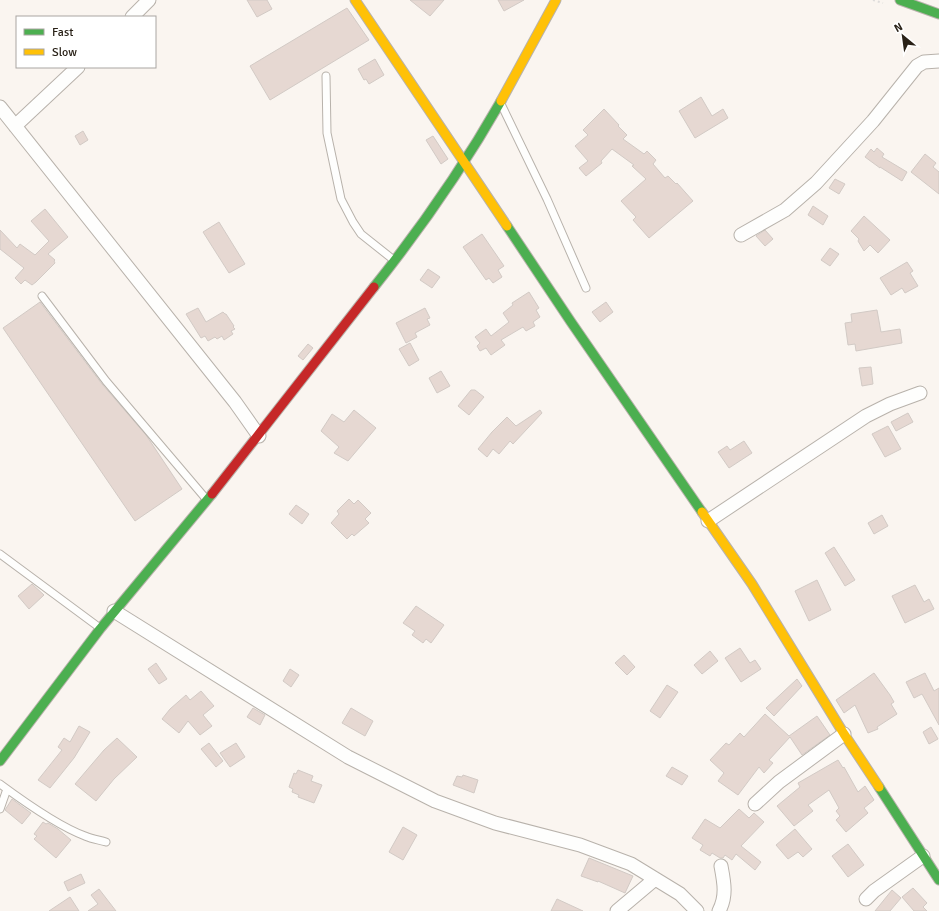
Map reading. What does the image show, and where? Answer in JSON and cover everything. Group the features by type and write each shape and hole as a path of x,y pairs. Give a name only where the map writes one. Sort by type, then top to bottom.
{"main road":[{"path":"355,0 571,322 752,584 844,734 939,880"},
{"path":"0,761 100,628 259,436 395,261 464,164 556,0"},
{"path":"900,0 939,14"}],"street":[{"path":"133,16 149,0"},
{"path":"741,235 785,210 811,187 873,121 917,66 924,62 939,60"},
{"path":"15,126 77,68"},
{"path":"0,107 235,402 259,436"},
{"path":"708,521 866,416 890,404 920,392"},
{"path":"114,611 348,757 435,801 495,823 580,845 631,864 680,894 697,911"},
{"path":"755,804 779,782 844,734"},
{"path":"866,899 874,891 923,856"},
{"path":"719,911 723,904 725,890 721,866"},
{"path":"618,911 655,879"}],"lane":[{"path":"326,76 327,133 341,199 352,222 361,234 395,261"},
{"path":"500,102 547,199 586,288"},
{"path":"42,296 106,381 207,500"},
{"path":"0,554 100,628"},
{"path":"0,784 71,830 86,837 106,842"},
{"path":"0,808 7,789"}],"building":[{"path":"247,0 267,0 272,9 257,17"},
{"path":"410,0 444,0 430,16"},
{"path":"498,0 524,0 504,11"},
{"path":"347,8 369,40 270,100 250,66"},
{"path":"375,59 384,75 369,84 366,79 364,80 358,69"},
{"path":"701,97 712,116 723,109 728,118 695,138 679,111"},
{"path":"604,109 627,135 623,139 644,154 647,151 656,160 653,164 665,178 668,176 676,184 677,183 693,201 649,238 633,220 636,217 621,201 646,179 632,166 634,165 612,149 601,161 602,163 586,176 579,168 588,161 575,146 588,135 583,130"},
{"path":"83,131 88,140 80,145 75,136"},
{"path":"433,136 448,159 441,164 426,140"},
{"path":"877,148 884,154 882,157 907,172 902,181 865,157 871,149 874,152"},
{"path":"925,154 936,163 933,167 939,172 939,194 911,172"},
{"path":"835,179 845,184 839,194 829,188"},
{"path":"813,206 828,216 823,225 808,215"},
{"path":"45,209 68,237 48,254 55,260 55,263 36,282 32,285 25,280 21,284 15,278 24,268 0,249 0,230 17,248 20,244 35,255 49,241 31,221"},
{"path":"864,216 890,240 878,253 870,245 864,251 858,241 859,239 851,231"},
{"path":"219,222 245,264 229,273 203,232"},
{"path":"765,230 773,239 765,246 756,236"},
{"path":"482,234 504,266 498,270 502,277 493,283 489,278 486,280 463,247"},
{"path":"830,248 839,254 830,266 821,260"},
{"path":"907,262 913,271 910,273 918,286 905,293 902,288 891,295 880,278"},
{"path":"428,269 440,277 432,288 420,280"},
{"path":"529,292 539,308 536,310 540,317 533,322 535,326 526,331 523,327 501,340 505,345 491,355 486,348 480,351 477,346 480,343 475,337 486,329 491,336 509,322 503,313 513,305 512,303"},
{"path":"40,302 102,384 146,435 182,489 135,521 3,328"},
{"path":"606,302 613,312 600,322 592,312"},
{"path":"198,308 206,322 223,312 226,314 234,326 233,327 235,329 231,331 233,334 224,340 222,336 217,339 215,337 208,341 205,336 201,338 186,314"},
{"path":"425,308 430,318 427,319 430,325 415,333 417,337 406,343 396,323"},
{"path":"877,310 881,332 900,329 902,343 856,351 855,344 848,345 845,323 852,322 851,314"},
{"path":"410,343 419,360 409,366 399,349"},
{"path":"308,344 313,348 303,360 298,356"},
{"path":"871,367 873,384 862,386 859,368"},
{"path":"441,371 450,386 437,393 429,378"},
{"path":"471,390 475,390 484,397 469,415 458,406"},
{"path":"354,410 376,428 348,461 334,453 339,447 321,431 332,414 344,422"},
{"path":"540,410 542,413 513,444 510,441 499,454 493,449 487,457 478,449 507,417 516,426"},
{"path":"908,413 913,422 896,431 891,422"},
{"path":"888,426 901,449 885,457 872,434"},
{"path":"744,441 752,453 729,468 718,452 727,446 730,450"},
{"path":"349,499 354,504 358,500 371,513 365,519 369,523 354,536 352,534 347,539 331,523 339,514 337,511"},
{"path":"296,505 309,514 302,524 289,514"},
{"path":"882,515 888,526 874,534 868,523"},
{"path":"834,547 855,580 845,586 825,553"},
{"path":"817,580 831,610 809,621 795,591"},
{"path":"32,584 44,595 29,609 18,596"},
{"path":"915,585 924,602 929,599 934,609 905,623 892,596"},
{"path":"416,606 444,625 431,643 426,639 423,643 412,635 415,631 403,623"},
{"path":"740,648 750,663 755,660 761,669 741,682 725,658"},
{"path":"710,651 718,661 702,674 694,665"},
{"path":"624,655 635,667 627,675 615,663"},
{"path":"156,663 167,679 159,684 148,669"},
{"path":"290,669 299,675 291,687 283,681"},
{"path":"874,673 894,702 891,704 897,714 877,727 878,729 868,733 855,705 844,713 836,700"},
{"path":"925,673 934,691 939,688 939,725 922,694 914,698 906,682"},
{"path":"797,679 802,686 774,716 766,708"},
{"path":"667,685 678,692 660,718 650,711"},
{"path":"201,691 214,706 203,715 212,726 200,735 188,721 179,733 162,719 170,709 186,695 190,700"},
{"path":"253,708 265,715 260,725 247,717"},
{"path":"351,708 373,721 365,736 342,723"},
{"path":"765,714 789,736 817,716 830,735 802,755 790,737 769,760 773,763 764,773 759,767 738,795 718,781 724,773 710,760 726,743 729,745 740,733 744,737"},
{"path":"79,726 90,732 74,758 50,788 38,780 62,750 58,747 64,738 70,742"},
{"path":"931,727 938,739 929,744 923,732"},
{"path":"117,738 137,757 114,779 96,801 75,784 104,750"},
{"path":"209,743 223,761 216,767 201,749"},
{"path":"236,743 245,757 230,767 220,753"},
{"path":"838,760 843,768 844,767 858,792 865,786 874,800 864,808 868,813 846,832 836,820 840,816 836,811 839,808 829,790 808,805 813,811 794,826 777,806 800,787 798,783"},
{"path":"672,767 688,776 682,785 666,776"},
{"path":"298,770 313,776 311,781 322,785 314,803 298,797 299,795 292,792 293,789 289,787 294,773 296,774"},
{"path":"463,775 478,780 474,793 453,785 457,776 462,777"},
{"path":"12,799 31,813 22,824 5,810"},
{"path":"739,809 749,818 754,813 764,822 741,846 761,862 755,870 736,854 732,860 725,855 723,858 720,858 712,853 710,856 700,850 703,845 692,838 705,819 720,828"},
{"path":"43,822 46,824 48,823 58,829 71,840 56,858 34,839 37,836 34,834"},
{"path":"403,827 417,835 403,860 389,852"},
{"path":"795,829 812,849 803,857 798,852 788,859 776,845"},
{"path":"848,844 864,865 848,877 832,856"},
{"path":"589,858 633,876 625,893 598,881 581,876"},
{"path":"81,874 85,883 68,891 64,882"},
{"path":"913,888 927,903 923,907 927,911 914,911 902,897"},
{"path":"99,889 116,911 88,911 98,904 91,895"},
{"path":"892,890 901,898 890,911 875,911"},
{"path":"70,897 79,911 49,911"},
{"path":"557,899 583,911 551,911"}],"traffic: fast":[{"path":"900,0 939,14"},
{"path":"374,287 441,196 501,101"},
{"path":"507,226 571,322 702,512"},
{"path":"0,761 100,629 212,494"},
{"path":"879,787 939,880"}],"traffic: slow":[{"path":"355,0 507,226"},
{"path":"501,101 556,0"},
{"path":"702,512 752,584 844,734 879,787"}],"traffic: jam":[{"path":"212,494 374,287"}]}
